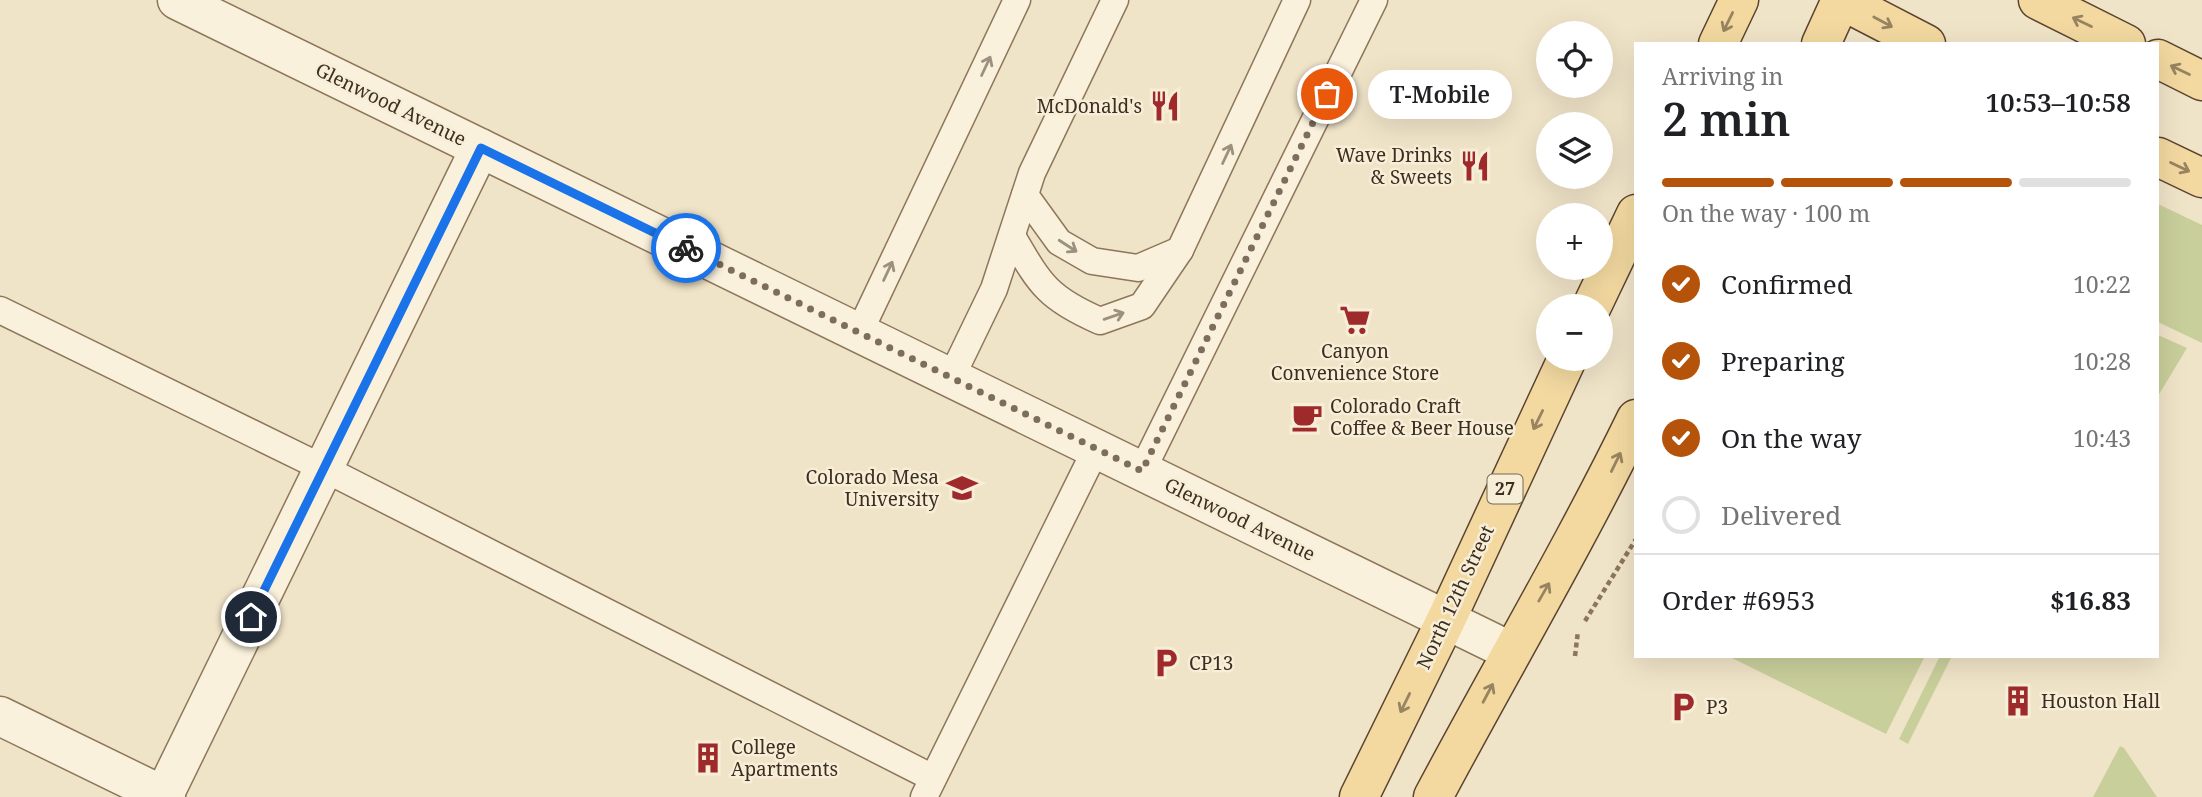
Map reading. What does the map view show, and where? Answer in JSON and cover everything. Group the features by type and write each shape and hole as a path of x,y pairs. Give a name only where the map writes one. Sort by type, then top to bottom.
{"main road":[{"path":"1719,42 1739,0"},
{"path":"1822,42 1841,0 1922,42"},
{"path":"2038,0 2122,42"},
{"path":"2159,60 2202,81"},
{"path":"2159,157 2202,178"},
{"path":"1598,294 1634,218"},
{"name":"North 12th Street","path":"1359,797 1447,620 1561,371"},
{"path":"1433,797 1510,651 1595,504 1634,423"}],"street":[{"name":"Glenwood Avenue","path":"177,0 1510,651"},
{"path":"0,716 164,797 481,148"}],"lane":[{"path":"859,333 1017,0"},
{"path":"951,378 994,289 1032,173 1115,0"},
{"path":"1012,236 1040,284 1071,308 1100,321 1142,306 1181,250 1297,0"},
{"path":"1142,471 1374,0"},
{"path":"1025,195 1059,242 1092,261 1138,268 1181,250"},
{"path":"0,310 323,468 929,788 1096,449"}],"path":[{"path":"1575,656 1577,634 1634,542"}],"green space":[{"path":"2159,204 2202,225 2202,343 2159,322"},
{"path":"2159,335 2187,348 2159,394"},
{"path":"1732,658 1924,658 1886,734"},
{"path":"1939,658 1951,658 1908,744 1899,739"},
{"path":"2120,746 2124,748 2157,797 2093,797"}],"way so far":[{"path":"686,248 1142,471 1327,94"}],"place":[{"name":"T-Mobile","path":"1327,94"},
{"name":"McDonald's","path":"1165,106"},
{"name":"Wave Drinks & Sweets","path":"1475,166"},
{"name":"Canyon Convenience Store","path":"1355,320"},
{"name":"Colorado Craft Coffee & Beer House","path":"1307,417"},
{"name":"Colorado Mesa University","path":"962,488"},
{"name":"CP13","path":"1166,663"},
{"name":"Houston Hall","path":"2018,701"},
{"name":"P3","path":"1683,707"},
{"name":"College Apartments","path":"708,758"}],"route":[{"path":"251,617 481,148 686,248"}]}
